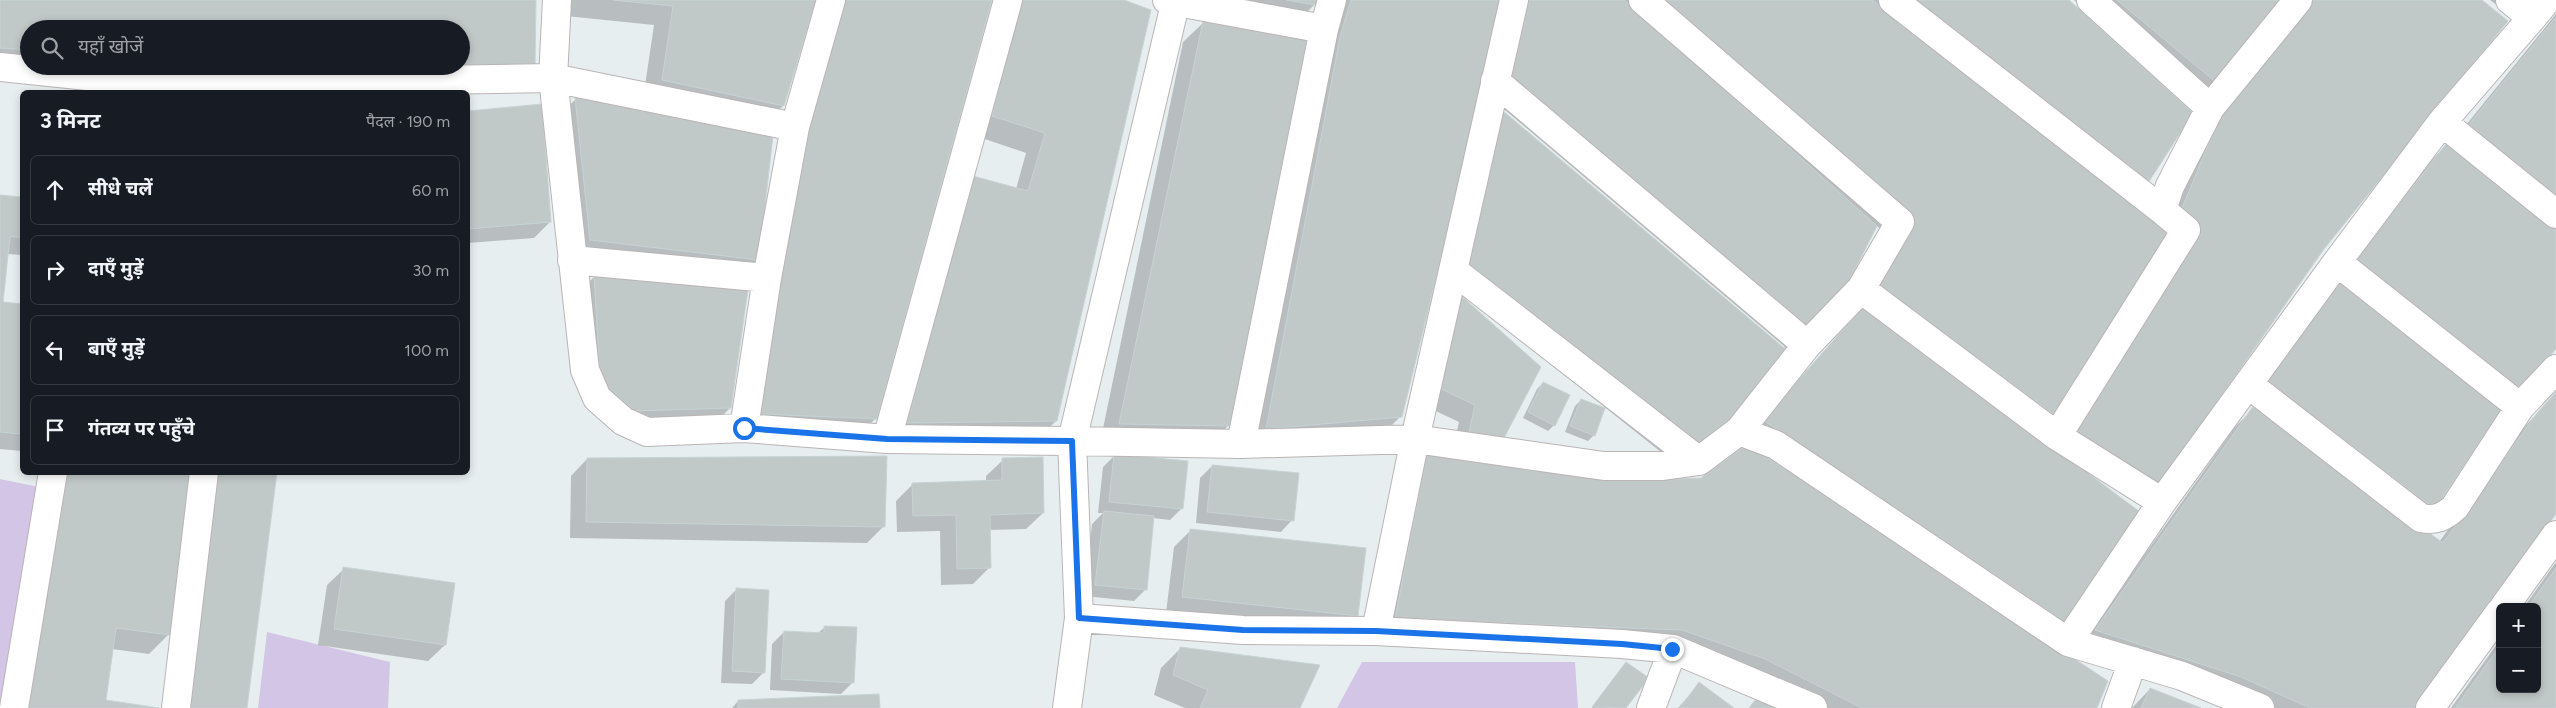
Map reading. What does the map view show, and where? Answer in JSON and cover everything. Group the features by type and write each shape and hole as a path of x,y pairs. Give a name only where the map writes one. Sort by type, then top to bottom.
{"street":[{"path":"557,0 553,78 584,370 597,398 623,421 647,432 744,428 887,439 1241,444 1415,439 1604,466 1663,466 1699,461 1739,431 1807,345 1861,289 1900,222 1643,0"},
{"path":"744,428 767,278 795,127 832,0"},
{"path":"887,439 1008,0"},
{"path":"1241,444 1324,29 1332,0"},
{"path":"1376,631 1415,439 1514,0"},
{"path":"1893,0 2186,230 2057,436"},
{"path":"2091,0 2210,108"},
{"path":"2162,210 2170,186 2210,108 2298,0"},
{"path":"2068,642 2162,502 2337,262 2442,122 2539,9 2510,0"},
{"path":"1068,708 1079,618 1072,441 1173,1 1324,29"},
{"path":"0,67 20,71"},
{"path":"45,75 96,84 253,88 553,78 795,127"},
{"path":"1495,81 1807,345"},
{"path":"2442,122 2556,214"},
{"path":"572,260 767,278"},
{"path":"2337,262 2520,407"},
{"path":"1454,271 1699,461"},
{"path":"1861,289 2057,436 2162,502"},
{"path":"2248,384 2421,518 2433,520 2445,516 2455,507 2520,407 2556,369"},
{"path":"1739,431 1776,445 2068,642 2182,676 2260,708"},
{"path":"14,708 53,475"},
{"path":"176,708 204,475"},
{"path":"2507,603 2556,535"},
{"path":"2430,708 2496,617"},
{"path":"1079,618 1243,630 1376,631 1622,644 1672,649 1813,708"},
{"path":"1651,708 1672,649"},
{"path":"2116,708 2133,661"}],"shaded area":[{"path":"0,479 44,488 17,708 0,708"},
{"path":"267,632 390,662 388,708 258,708"},
{"path":"1362,662 1575,662 1578,708 1337,708"}],"building":[{"path":"0,0 536,0 535,64 470,65 470,20 20,20 20,49 0,48"},
{"path":"613,0 816,0 784,106 662,80 673,6"},
{"path":"841,0 992,0 877,419 760,414 779,277 811,121"},
{"path":"1020,0 1124,0 1151,10 1057,421 907,423 973,176 1028,191 1045,133 992,116"},
{"path":"1286,0 1318,0 1316,5"},
{"path":"1351,0 1504,0 1402,417 1266,429 1340,37"},
{"path":"1529,0 1624,0 1877,226 1845,289 1807,330 1511,79"},
{"path":"1660,0 1872,0 2172,234 2056,416 1876,283 1913,221"},
{"path":"1916,0 2069,0 2193,113 2148,183"},
{"path":"2117,0 2284,0 2218,84"},
{"path":"2314,0 2482,0 2508,21 2324,249 2159,485 2073,429 2203,231 2180,213 2219,118"},
{"path":"2556,17 2556,200 2466,128"},
{"path":"1203,21 1307,40 1230,426 1119,424"},
{"path":"575,97 773,135 759,260 590,240"},
{"path":"542,104 551,222 470,229 470,111"},
{"path":"1503,111 1790,353 1731,420 1701,449 1469,264"},
{"path":"2447,143 2556,231 2556,349 2520,389 2355,260"},
{"path":"0,195 20,197 20,238 10,236 3,302 20,304 20,434 0,432"},
{"path":"594,275 748,290 731,408 634,411 600,379"},
{"path":"2340,279 2502,409 2435,509 2266,381"},
{"path":"1458,293 1541,367 1503,440 1469,432 1475,405 1437,387"},
{"path":"1864,306 2140,512 2067,623 1763,420"},
{"path":"1543,382 1570,395 1555,426 1528,412"},
{"path":"2556,392 2556,514 2417,708 2310,708 2241,677 2095,630 2254,405 2443,543 2538,412"},
{"path":"1581,399 1605,408 1595,436 1570,426"},
{"path":"1747,444 2108,681 2097,708 1862,708 1765,659 1682,630 1395,619 1427,453 1642,480 1701,478"},
{"path":"1114,454 1188,461 1183,509 1109,502"},
{"path":"887,456 885,527 586,522 587,458"},
{"path":"1043,457 1044,513 990,515 991,568 957,569 956,515 913,516 912,483 1002,480 1002,458"},
{"path":"1212,465 1299,473 1294,521 1207,512"},
{"path":"61,475 194,475 170,635 116,628 106,700 159,708 26,708"},
{"path":"217,475 277,475 247,708 187,708"},
{"path":"1104,511 1154,516 1147,590 1095,585"},
{"path":"1190,529 1366,548 1358,616 1182,597"},
{"path":"343,567 455,583 446,645 334,629"},
{"path":"2556,568 2556,708 2455,708 2496,652 2496,693 2541,693 2541,603 2531,603"},
{"path":"736,588 769,590 765,673 732,671"},
{"path":"824,626 857,627 854,683 781,679 784,631 824,633"},
{"path":"1180,647 1320,665 1300,708 1200,708 1208,690 1173,675"},
{"path":"1626,662 1649,678 1626,708 1592,707"},
{"path":"1699,682 1734,708 1680,708"},
{"path":"2150,688 2201,708 2141,708"},
{"path":"879,694 880,708 738,708 738,700"},
{"path":"1760,694 1778,708 1749,708"}],"route":[{"path":"744,428 887,439 1072,441 1079,618 1243,630 1376,631 1622,644 1672,649"}]}
